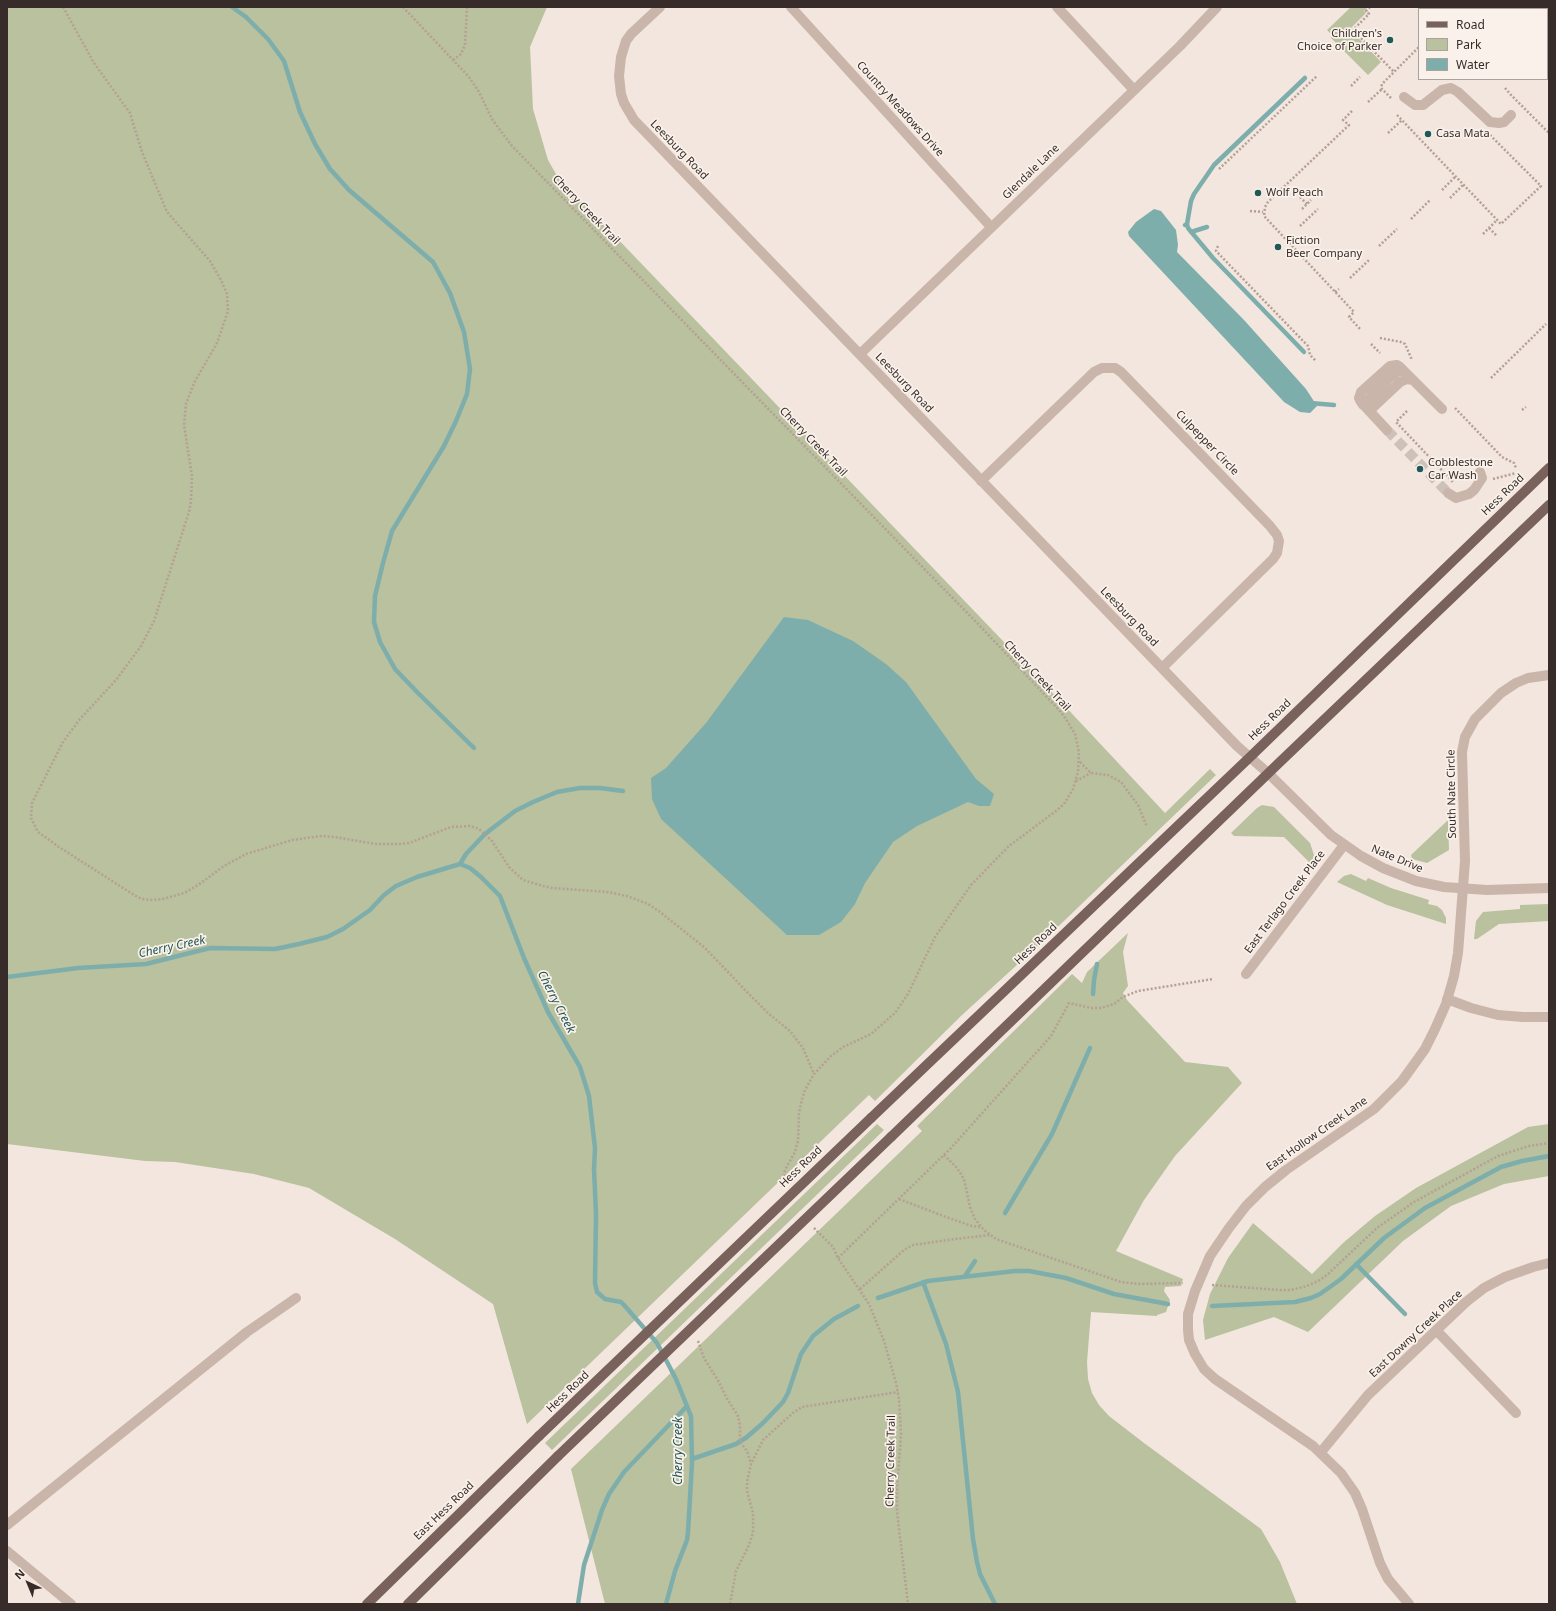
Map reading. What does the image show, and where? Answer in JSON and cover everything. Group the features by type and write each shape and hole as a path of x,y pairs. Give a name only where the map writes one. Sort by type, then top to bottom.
{"main road":[{"name":"Hess Road","path":"538,1436 1249,758 1549,468"},
{"path":"408,1604 558,1456 1549,505"},
{"name":"East Hess Road","path":"367,1604 538,1436"}],"street":[{"name":"Leesburg Road","path":"660,7 636,28 626,41 619,67 619,85 621,94 628,111 642,129 1249,758"},
{"name":"Country Meadows Drive","path":"791,7 992,227"},
{"path":"1057,7 1134,90"},
{"name":"Glendale Lane","path":"860,354 1180,46 1217,7"},
{"path":"1404,97 1415,105 1423,105 1442,90 1451,88 1458,92 1490,122 1504,122 1511,115"},
{"path":"1387,430 1366,408 1360,400 1360,395 1390,366 1397,365 1442,409"},
{"name":"Culpepper Circle","path":"981,481 1094,372 1102,368 1114,368 1121,372 1259,515 1277,535 1279,541 1277,553 1273,559 1162,668"},
{"path":"1366,408 1400,382 1413,380"},
{"path":"1448,493 1456,498 1469,494 1474,490 1482,478 1480,472"},
{"name":"South Nate Circle","path":"1463,889 1465,850 1462,752 1465,736 1475,719 1501,693 1516,683 1528,678 1549,675"},
{"name":"Nate Drive","path":"1249,758 1268,773 1311,816 1344,845 1371,862 1400,875 1433,885 1463,889 1487,890 1549,888"},
{"name":"East Terlago Creek Place","path":"1246,974 1344,845"},
{"name":"East Hollow Creek Lane","path":"1409,1604 1388,1579 1380,1563 1364,1513 1355,1493 1341,1473 1320,1452 1303,1438 1215,1379 1204,1369 1195,1354 1190,1340 1188,1325 1190,1305 1199,1279 1210,1256 1228,1228 1246,1206 1280,1174 1364,1118 1384,1100 1406,1076 1425,1049 1442,1015 1458,953 1463,889"},
{"path":"1447,999 1484,1012 1504,1016 1549,1016"},
{"name":"East Downy Creek Place","path":"1320,1452 1368,1395 1462,1305 1484,1288 1515,1272 1549,1263"},
{"path":"7,1525 247,1332 296,1298"},
{"path":"1436,1330 1516,1412"},
{"path":"7,1551 70,1604"}],"path":[{"path":"63,7 94,63 130,113 142,152 167,212 210,261 221,280 227,294 228,311 217,343 194,382 186,404 184,425 192,476 190,507 154,621 141,646 116,680 80,719 63,742 32,803 31,818 38,832 134,895 142,899 153,900 163,899 184,893 198,885 224,866 246,854 292,840 308,837 334,837 388,845 409,843 451,827 470,826 479,829 492,841 509,867 523,880 552,888 608,892 627,896 648,904 660,912 705,948 754,999 790,1031 803,1048 814,1074"},
{"name":"Cherry Creek Trail","path":"403,7 474,83 492,119 512,146 818,458 1059,710 1075,734 1079,752 1079,762 1076,781 1064,804 1009,846 971,885 942,925 924,958 908,994 895,1013 871,1034 843,1048 831,1056 814,1074 805,1090 802,1100 799,1113 798,1141 782,1179 783,1194"},
{"path":"454,60 461,54 465,45 467,7"},
{"path":"1370,7 1366,11 1369,14 1353,30 1394,72"},
{"path":"1368,102 1382,89 1382,84 1418,48"},
{"path":"1219,169 1317,76"},
{"path":"1351,86 1360,77"},
{"path":"1506,88 1510,95 1549,133"},
{"path":"1382,89 1391,98"},
{"path":"1352,111 1343,120 1349,125 1288,185 1268,202 1264,212 1266,219 1354,312 1349,317 1360,329"},
{"path":"1397,115 1501,224 1541,186 1487,131"},
{"path":"1388,133 1402,120"},
{"path":"1442,190 1455,176"},
{"path":"1450,198 1463,185"},
{"path":"1300,197 1307,204"},
{"path":"1302,209 1312,200"},
{"path":"1411,219 1430,200"},
{"path":"1300,226 1318,209"},
{"path":"1250,211 1264,212"},
{"path":"1483,234 1497,220"},
{"path":"1489,228 1497,236"},
{"path":"1379,246 1397,229"},
{"path":"1285,239 1288,236"},
{"path":"1218,246 1216,251 1308,346 1310,355 1316,361"},
{"path":"1350,278 1369,260"},
{"path":"1335,292 1339,289"},
{"path":"1491,378 1546,324"},
{"path":"1371,344 1380,353"},
{"path":"1522,410 1526,407"},
{"path":"1455,408 1502,457 1514,463 1516,468"},
{"path":"1407,412 1396,422 1457,486"},
{"path":"1079,762 1091,773"},
{"path":"1076,781 1091,773 1108,775 1121,782 1138,805 1147,827"},
{"path":"838,1258 944,1155 1051,1036 1069,1003 1091,1008 1101,1008 1114,1004 1138,990 1213,979"},
{"path":"1212,1285 1280,1290 1307,1286 1324,1277 1374,1230 1414,1202 1498,1156 1529,1146 1549,1144"},
{"path":"944,1155 961,1172 966,1185 970,1207 975,1219 990,1235 1005,1243 1117,1280 1134,1284 1183,1283"},
{"path":"899,1199 972,1226 981,1226"},
{"name":"Cherry Creek Trail","path":"812,1226 833,1247 838,1258 869,1304 879,1327 892,1368 898,1392 901,1440 897,1506 908,1604"},
{"path":"860,1289 904,1250 913,1245 955,1238 990,1235"},
{"path":"698,1341 704,1358 738,1416 740,1426 740,1442 747,1451 751,1464"},
{"path":"730,1604 736,1571 749,1545 753,1533 754,1513 747,1486 751,1464 759,1446 765,1438 794,1412 802,1407 898,1392"}],"green space":[{"path":"7,7 547,7 530,47 533,109 548,160 556,174 1048,688 1165,813 1210,769 1216,775 1041,943 962,1015 875,1101 869,1095 527,1424 493,1304 395,1239 309,1188 254,1174 175,1162 145,1161 7,1144"},
{"path":"1351,7 1368,7 1364,11 1366,13 1350,29 1381,62 1368,75 1331,38 1332,35 1327,30"},
{"path":"1262,805 1274,807 1310,843 1314,855 1311,864 1284,837 1234,836 1231,833"},
{"path":"1447,821 1449,850 1427,863 1412,859 1411,855"},
{"path":"1351,874 1366,881 1368,878 1391,888 1429,900 1428,904 1437,906 1442,910 1446,918 1446,924 1387,905 1337,882 1344,876"},
{"path":"1549,904 1549,921 1499,924 1477,939 1474,939 1476,921 1483,912 1520,909 1520,905"},
{"path":"1128,933 1123,952 1128,986 1123,993 1127,1000 1185,1062 1228,1067 1242,1083 1175,1156 1144,1200 1116,1251 1183,1279 1181,1286 1165,1287 1164,1291 1170,1300 1166,1312 1157,1316 1091,1312 1087,1362 1088,1379 1092,1393 1099,1405 1109,1416 1261,1529 1280,1562 1297,1604 605,1604 571,1469 922,1131 917,1126 1072,974 1082,983 1087,972"},
{"path":"877,1124 884,1130 552,1450 545,1443"},
{"path":"1549,1124 1549,1176 1504,1184 1451,1206 1403,1241 1308,1332 1274,1317 1205,1340 1203,1320 1210,1294 1228,1258 1253,1223 1312,1274 1343,1243 1375,1216 1416,1188 1528,1127"}],"water":[{"path":"1154,209 1161,211 1176,230 1178,245 1177,252 1244,320 1306,389 1317,406 1310,413 1300,412 1284,402 1129,236 1128,232 1136,222"},
{"path":"784,617 808,620 853,641 886,664 906,682 976,779 994,794 990,806 979,806 968,802 917,826 893,842 865,883 855,904 841,922 819,935 787,935 661,819 652,799 651,778 666,768 706,723"}],"waterway":[{"path":"232,7 246,17 268,39 284,61 300,112 315,144 330,169 349,190 433,262 450,293 464,332 470,369 467,394 444,446 392,531 375,596 374,622 380,642 395,669 474,748"},
{"path":"1185,225 1187,224 1191,201 1194,194 1214,165 1305,78"},
{"path":"1187,224 1188,228 1213,258 1304,352"},
{"path":"1191,232 1207,227"},
{"path":"1310,403 1334,405"},
{"path":"460,864 466,854 485,834 515,811 533,802 557,792 580,788 600,788 623,791"},
{"name":"Cherry Creek","path":"7,977 78,968 146,964 210,948 275,949 299,944 327,937 343,929 370,910 384,895 396,886 417,877 460,864 470,868 481,877 500,896 524,958 548,1012 580,1067 589,1096 595,1148 595,1283 597,1292 605,1299 621,1302 657,1343 676,1379 691,1416 692,1463 687,1540 675,1571 666,1604"},
{"path":"1093,994 1097,964"},
{"path":"1005,1213 1052,1134 1090,1048"},
{"path":"1212,1306 1295,1302 1320,1294 1341,1279 1384,1238 1425,1208 1501,1167 1549,1156"},
{"path":"965,1276 975,1261"},
{"path":"1356,1264 1405,1314"},
{"path":"878,1298 928,1281 1015,1271 1029,1271 1066,1278 1114,1294 1168,1304"},
{"path":"923,1282 946,1344 958,1392 973,1539 977,1562 980,1574 995,1604"},
{"path":"692,1459 736,1444 747,1437 763,1423 783,1402 788,1393 801,1354 813,1336 834,1319 858,1306"},
{"path":"578,1604 584,1565 602,1510 609,1494 624,1472 687,1406"}],"tunnel":[{"path":"1387,430 1448,493"}],"place":[{"name":"Children's Choice of Parker","path":"1390,40"},
{"name":"Casa Mata","path":"1428,134"},
{"name":"Wolf Peach","path":"1258,193"},
{"name":"Fiction Beer Company","path":"1278,247"},
{"name":"Cobblestone Car Wash","path":"1420,469"}]}
